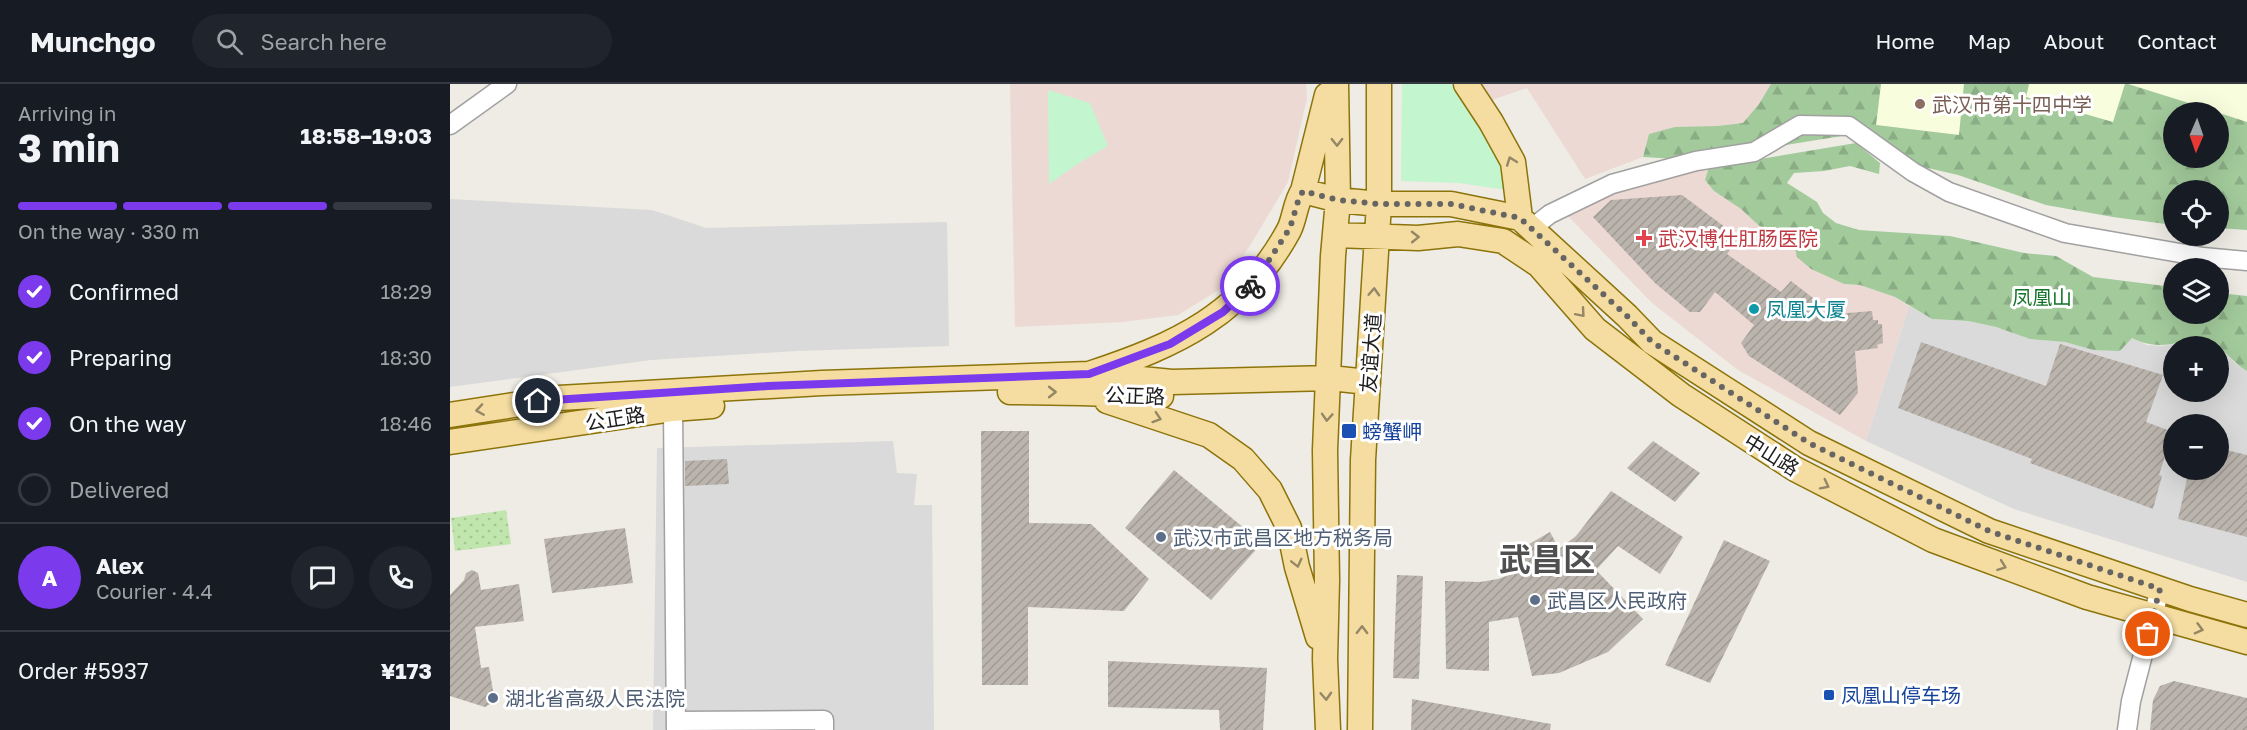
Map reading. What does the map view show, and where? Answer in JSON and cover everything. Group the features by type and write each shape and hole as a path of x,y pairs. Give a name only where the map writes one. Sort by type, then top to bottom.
{"main road":[{"path":"1086,383 1170,344 1223,312 1256,280 1290,228 1303,191 1330,84"},
{"name":"友谊大道","path":"1328,730 1325,659 1327,581 1325,450 1338,200 1336,84"},
{"name":"友谊大道","path":"1360,730 1363,460 1379,204 1379,84"},
{"path":"1303,191 1338,200 1379,204 1451,204 1526,223 1513,162 1491,122 1466,84"},
{"name":"中山路","path":"1526,223 1652,342 1809,443 1989,531 2160,589 2247,615"},
{"name":"中山路","path":"1335,235 1418,238 1458,234 1503,241 1539,265 1595,329 1681,395 1795,469 1933,540 2087,597 2247,642"},
{"name":"公正路","path":"450,415 559,398 822,383 1086,383 1177,397 1208,381 1330,378 1368,382"},
{"path":"1086,383 1209,435 1243,459 1270,489 1289,528 1297,567 1325,659"},
{"name":"公正路","path":"450,442 673,409 1086,383"}],"street":[{"path":"450,125 507,84"},
{"path":"1526,223 1612,184 1696,161 1754,152 1800,125 1850,126 1913,172 1949,192 2055,229 2203,257 2247,261"},
{"path":"673,409 676,725 824,720 824,730"},
{"path":"2127,730 2131,701 2160,589"}],"shaded area":[{"path":"1010,84 1306,84 1307,98 1288,182 1222,288 1178,315 1123,322 1015,327"},
{"path":"1481,84 1771,84 1759,104 1743,123 1649,134 1643,157 1585,179 1527,88 1489,101"},
{"name":"武汉市第十四中学","path":"1881,84 1964,84 1959,135 1876,125"},
{"name":"武汉市第十四中学","path":"2029,84 2125,84 2113,123 2026,97"},
{"name":"武汉市第十四中学","path":"2128,84 2247,84 2247,122 2229,116 2229,102 2186,102"},
{"path":"1708,170 1705,180 1714,191 1741,209 1768,234 1795,248 1811,269 1844,284 1860,285 1895,297 1909,306 1866,441 1738,370 1652,303 1568,216 1648,173"},
{"path":"450,199 652,210 706,228 947,222 949,346 797,351 651,360 450,387"},
{"path":"1909,306 1932,319 1968,321 1996,327 2030,339 2065,342 2093,350 2132,338 2147,345 2163,346 2163,402 2229,402 2229,357 2247,371 2247,582 2014,509 1866,441"},
{"path":"893,441 897,473 917,474 914,505 932,505 934,730 653,730 657,448"}],"green space":[{"path":"1402,84 1451,84 1473,112 1511,176 1507,190 1459,183 1401,181"},
{"path":"1771,84 1881,84 1876,125 1959,135 1964,84 2029,84 2026,97 2113,122 2125,84 2128,84 2185,102 2163,102 2163,168 2229,168 2229,116 2247,122 2247,230 2229,229 2229,180 2163,180 2163,224 2046,205 1958,175 1915,165 1848,135 1693,160 1643,157 1649,134 1675,127 1743,123 1759,104"},
{"path":"1048,90 1090,103 1108,146 1049,184"},
{"name":"凤凰山","path":"1856,143 1880,163 1879,174 1850,166 1794,173 1787,183 1817,202 1823,213 1836,223 1859,230 1950,236 2024,253 2056,256 2093,277 2163,286 2163,324 2229,324 2229,294 2247,296 2247,371 2229,356 2229,336 2163,336 2163,344 2157,345 2132,338 2120,351 2093,350 2065,342 2030,339 1996,327 1968,321 1932,319 1895,297 1860,285 1844,284 1811,269 1797,257 1795,248 1768,234 1741,209 1714,191 1705,180 1708,170 1712,167"},
{"path":"506,510 511,544 455,551 451,518"}],"building":[{"name":"凤凰大厦","path":"1682,195 1729,230 1725,233 1735,243 1727,254 1781,292 1791,281 1822,305 1812,316 1872,311 1873,320 1878,320 1878,324 1882,324 1883,343 1877,345 1878,348 1855,351 1858,393 1840,415 1749,356 1741,343 1754,325 1715,292 1700,312 1690,312 1655,283 1593,217 1611,200"},
{"path":"1921,342 2046,386 2060,344 2163,375 2146,422 2163,428 2163,463 2159,475 2162,476 2153,509 2030,463 2032,459 1898,408"},
{"path":"981,431 1029,431 1029,523 1091,524 1149,579 1124,611 1028,607 1028,685 982,685"},
{"path":"1653,441 1700,473 1675,502 1627,468"},
{"path":"2229,451 2247,455 2247,537 2178,519 2187,480 2229,480"},
{"path":"727,459 729,484 685,486 685,461"},
{"name":"武汉市武昌区地方税务局","path":"1174,470 1262,543 1211,600 1125,528"},
{"name":"武昌区人民政府","path":"1611,491 1683,537 1660,574 1618,546 1596,570 1643,619 1608,652 1559,673 1532,676 1518,617 1489,622 1489,671 1446,669 1445,581 1480,582 1518,572 1510,555 1550,532 1559,549 1576,536"},
{"path":"625,528 633,583 552,593 544,539"},
{"path":"1724,540 1770,561 1710,683 1665,665"},
{"path":"472,570 478,573 481,590 519,584 524,621 475,627 481,668 489,667 494,697 492,703 485,707 450,696 450,595 464,580 466,573"},
{"path":"1397,575 1423,576 1419,679 1393,678"},
{"path":"1108,661 1267,668 1263,730 1220,730 1219,710 1108,707"},
{"path":"2174,681 2247,698 2247,730 2150,730 2153,700 2160,686"},
{"path":"1412,699 1551,724 1550,730 1411,730"}],"way so far":[{"path":"1250,286 1290,228 1303,191 1338,200 1379,204 1451,204 1520,218 1627,316 1652,342 1809,443 1989,531 2160,589 2148,634"}],"place":[{"name":"武汉市第十四中学","path":"1920,104"},
{"name":"武汉博仕肛肠医院","path":"1644,238"},
{"name":"凤凰大厦","path":"1754,309"},
{"name":"螃蟹岬","path":"1349,431"},
{"name":"武汉市武昌区地方税务局","path":"1161,537"},
{"name":"武昌区人民政府","path":"1535,600"},
{"name":"凤凰山停车场","path":"1829,695"},
{"name":"湖北省高级人民法院","path":"493,698"}],"district":[{"name":"武昌区","path":"1547,559"}],"route":[{"path":"538,401 822,383 1089,374 1170,344 1223,312 1250,286"}]}
